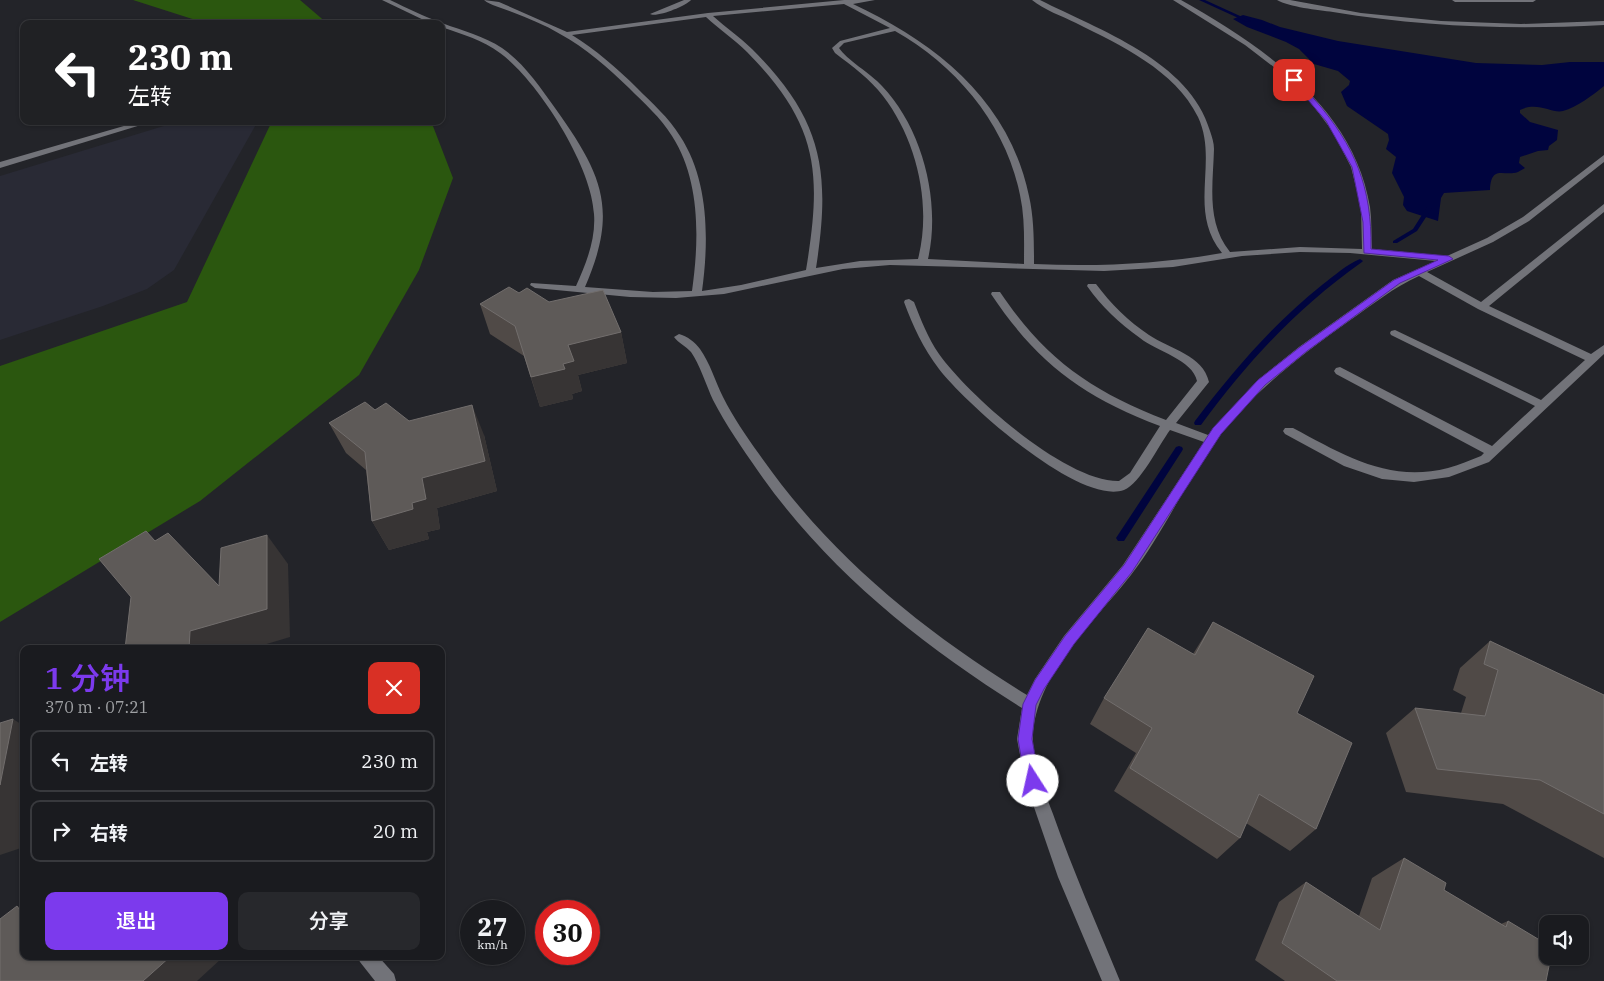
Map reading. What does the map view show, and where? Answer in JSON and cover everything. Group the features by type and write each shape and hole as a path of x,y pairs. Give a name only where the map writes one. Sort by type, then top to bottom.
{"street":[{"path":"386,0 431,20"},
{"path":"487,0 566,34 618,73 662,118 679,140 688,161 696,191 701,228 702,258 697,294"},
{"path":"653,14 685,3 688,0"},
{"path":"566,34 708,15 872,0"},
{"path":"1036,0 1137,52 1165,72 1189,98 1206,130 1210,148 1208,201 1213,235 1219,246 1228,256"},
{"path":"1176,0 1225,28 1276,63 1306,92 1328,120 1343,142 1356,167 1367,222 1367,251"},
{"path":"1280,0 1355,15 1414,22 1507,27 1604,23"},
{"path":"1455,0 1533,0"},
{"path":"844,2 897,28 926,46 955,70 979,97 1006,140 1023,188 1029,228 1029,267"},
{"path":"708,15 732,34 766,67 802,115 818,164 820,191 818,227 811,272"},
{"path":"445,26 483,40 506,55 535,86 578,147 593,178 600,214 595,253 579,290"},
{"path":"897,28 842,42 836,48 837,52 866,74 886,96 910,137 922,173 928,208 928,238 922,262"},
{"path":"0,165 136,125"},
{"path":"1110,981 1067,877 1033,781 1025,739 1030,704 1040,684 1069,640 1128,569 1210,440 1262,383 1303,349 1397,282 1490,240 1526,219 1604,158"},
{"path":"1482,307 1604,207"},
{"path":"535,285 636,296 725,291 811,272 858,264 922,262 1105,268 1182,263 1249,252 1290,250 1367,251 1449,259"},
{"path":"1420,272 1482,307 1593,359"},
{"path":"909,302 918,328 933,353 962,389 995,419 1038,451 1087,481 1102,486 1120,486 1133,478 1166,426 1203,382 1201,373 1191,363 1146,338 1105,303 1092,286"},
{"path":"996,294 1010,317 1029,341 1055,364 1087,387 1166,426 1210,440"},
{"path":"1395,333 1544,406"},
{"path":"678,337 691,346 699,356 730,421 759,463 794,510 843,563 887,603 931,639 980,674 1030,704"},
{"path":"1289,431 1348,462 1382,474 1414,477 1449,472 1485,459 1604,348"},
{"path":"1340,371 1493,452"},
{"path":"369,960 387,981"}],"shaded area":[{"path":"1243,15 1280,27 1338,41 1476,63 1542,65 1570,62 1604,62 1604,86 1579,104 1563,111 1539,107 1520,110 1520,113 1530,122 1558,130 1557,140 1549,146 1548,150 1520,157 1519,163 1525,168 1519,172 1496,174 1491,182 1490,190 1444,193 1441,198 1438,221 1407,211 1403,205 1404,197 1392,173 1396,157 1386,149 1389,140 1388,134 1347,106 1341,92 1349,85 1350,81 1338,71 1314,64 1299,49 1286,42 1247,27 1233,19"},
{"path":"167,125 256,125 174,270 147,289 103,306 0,340 0,176"}],"green space":[{"path":"133,0 300,0 323,20 196,20"},
{"path":"270,125 433,125 453,178 419,270 359,375 200,501 0,622 0,366 187,302"}],"building":[{"path":"509,287 519,293 527,288 549,302 603,290 621,332 568,345 574,361 563,364 565,369 531,377 515,326 480,304"},
{"path":"365,402 375,410 386,403 409,421 472,405 485,461 422,478 426,499 412,503 413,509 372,521 365,452 329,423"},
{"path":"146,531 155,541 168,533 219,586 221,548 267,535 267,609 190,631 189,645 125,645 131,597 99,559"},
{"path":"1213,622 1314,676 1297,713 1352,743 1316,829 1259,794 1240,838 1130,768 1152,728 1104,698 1148,628 1195,655"},
{"path":"1490,641 1604,695 1604,814 1540,780 1437,769 1415,708 1485,716 1498,670 1484,664"},
{"path":"13,719 0,785 0,723"},
{"path":"1404,858 1446,883 1444,890 1506,927 1508,921 1539,940 1539,965 1549,965 1546,981 1337,981 1282,943 1306,882 1380,930"},
{"path":"17,906 20,910 20,960 167,960 143,981 0,981 0,919"}],"waterway":[{"path":"1201,0 1249,21"},
{"path":"1395,242 1415,230 1429,208"},
{"path":"1198,423 1233,377 1272,334 1314,295 1360,261"},
{"path":"1121,538 1179,449"}],"route":[{"path":"1033,781 1025,739 1030,704 1040,684 1069,640 1128,569 1217,431 1262,383 1303,349 1397,282 1449,259 1367,251 1368,240 1364,197 1356,167 1343,142 1328,120 1294,80"}]}
